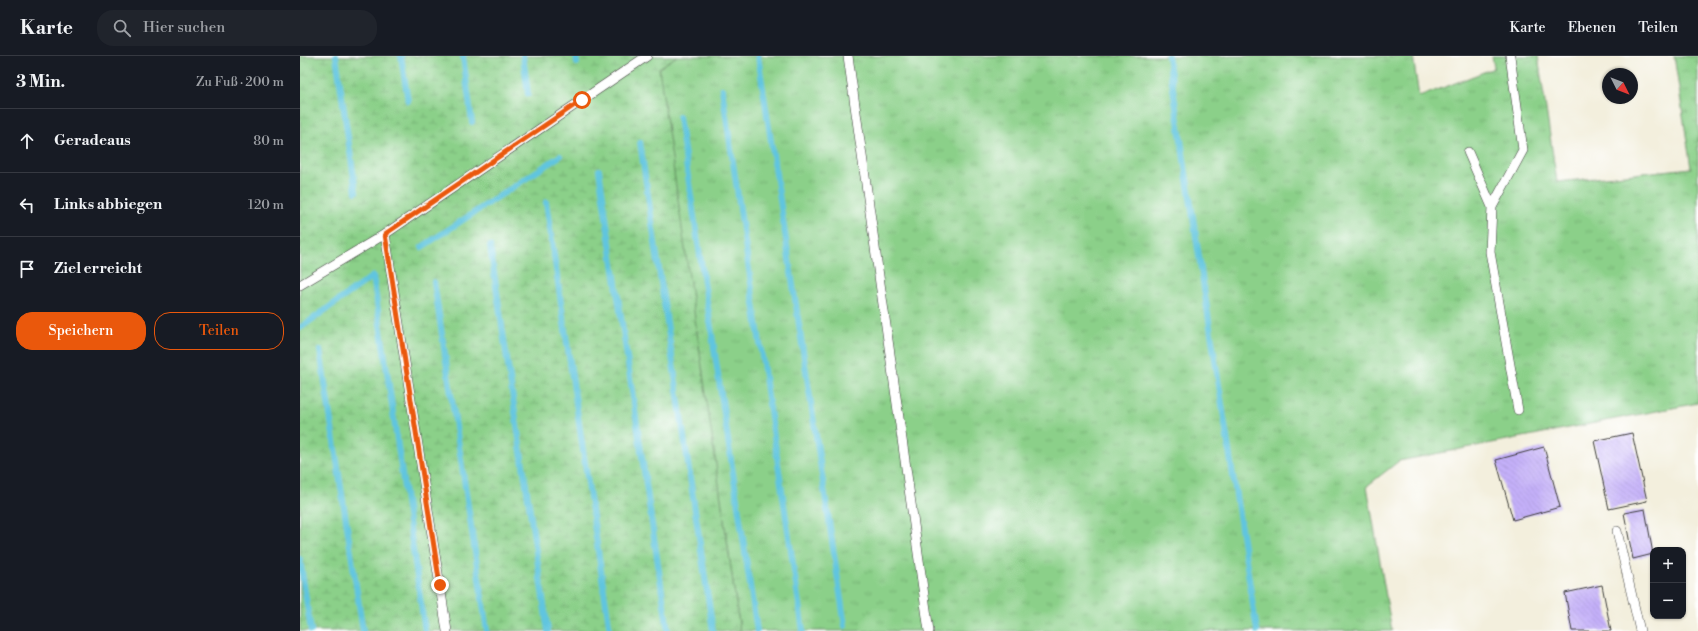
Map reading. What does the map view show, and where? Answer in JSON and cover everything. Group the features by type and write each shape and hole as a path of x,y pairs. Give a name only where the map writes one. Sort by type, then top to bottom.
{"lane":[{"path":"300,285 385,234 647,56"},
{"path":"848,56 929,631"},
{"path":"1510,56 1523,150 1492,207 1490,252 1518,410"},
{"path":"1468,152 1492,207"},
{"path":"385,234 447,631"},
{"path":"1617,531 1640,631"}],"green space":[{"path":"300,56 677,56 659,68 740,631 300,631"},
{"path":"677,56 1413,56 1419,97 1494,68 1492,56 1538,56 1557,182 1691,168 1674,56 1698,56 1698,403 1399,461 1367,486 1392,631 740,631 658,68"}],"building":[{"path":"1632,433 1647,501 1609,509 1594,441"},
{"path":"1544,447 1560,507 1513,520 1496,460"},
{"path":"1645,509 1652,547 1650,547 1650,555 1633,559 1624,513"},
{"path":"1602,585 1611,631 1572,631 1565,593"}],"waterway":[{"path":"336,56 356,192"},
{"path":"401,56 408,101"},
{"path":"463,56 472,122"},
{"path":"523,56 528,94"},
{"path":"576,56 577,63"},
{"path":"758,56 845,626"},
{"path":"1168,56 1257,631"},
{"path":"722,89 803,631"},
{"path":"679,117 757,631"},
{"path":"640,142 713,631"},
{"path":"422,247 560,156"},
{"path":"599,170 668,631"},
{"path":"546,202 610,631"},
{"path":"490,246 548,631"},
{"path":"300,328 373,276 425,631"},
{"path":"434,282 487,631"},
{"path":"320,350 363,631"},
{"path":"300,559 311,631"}],"route":[{"path":"440,585 385,234 582,100"}]}
